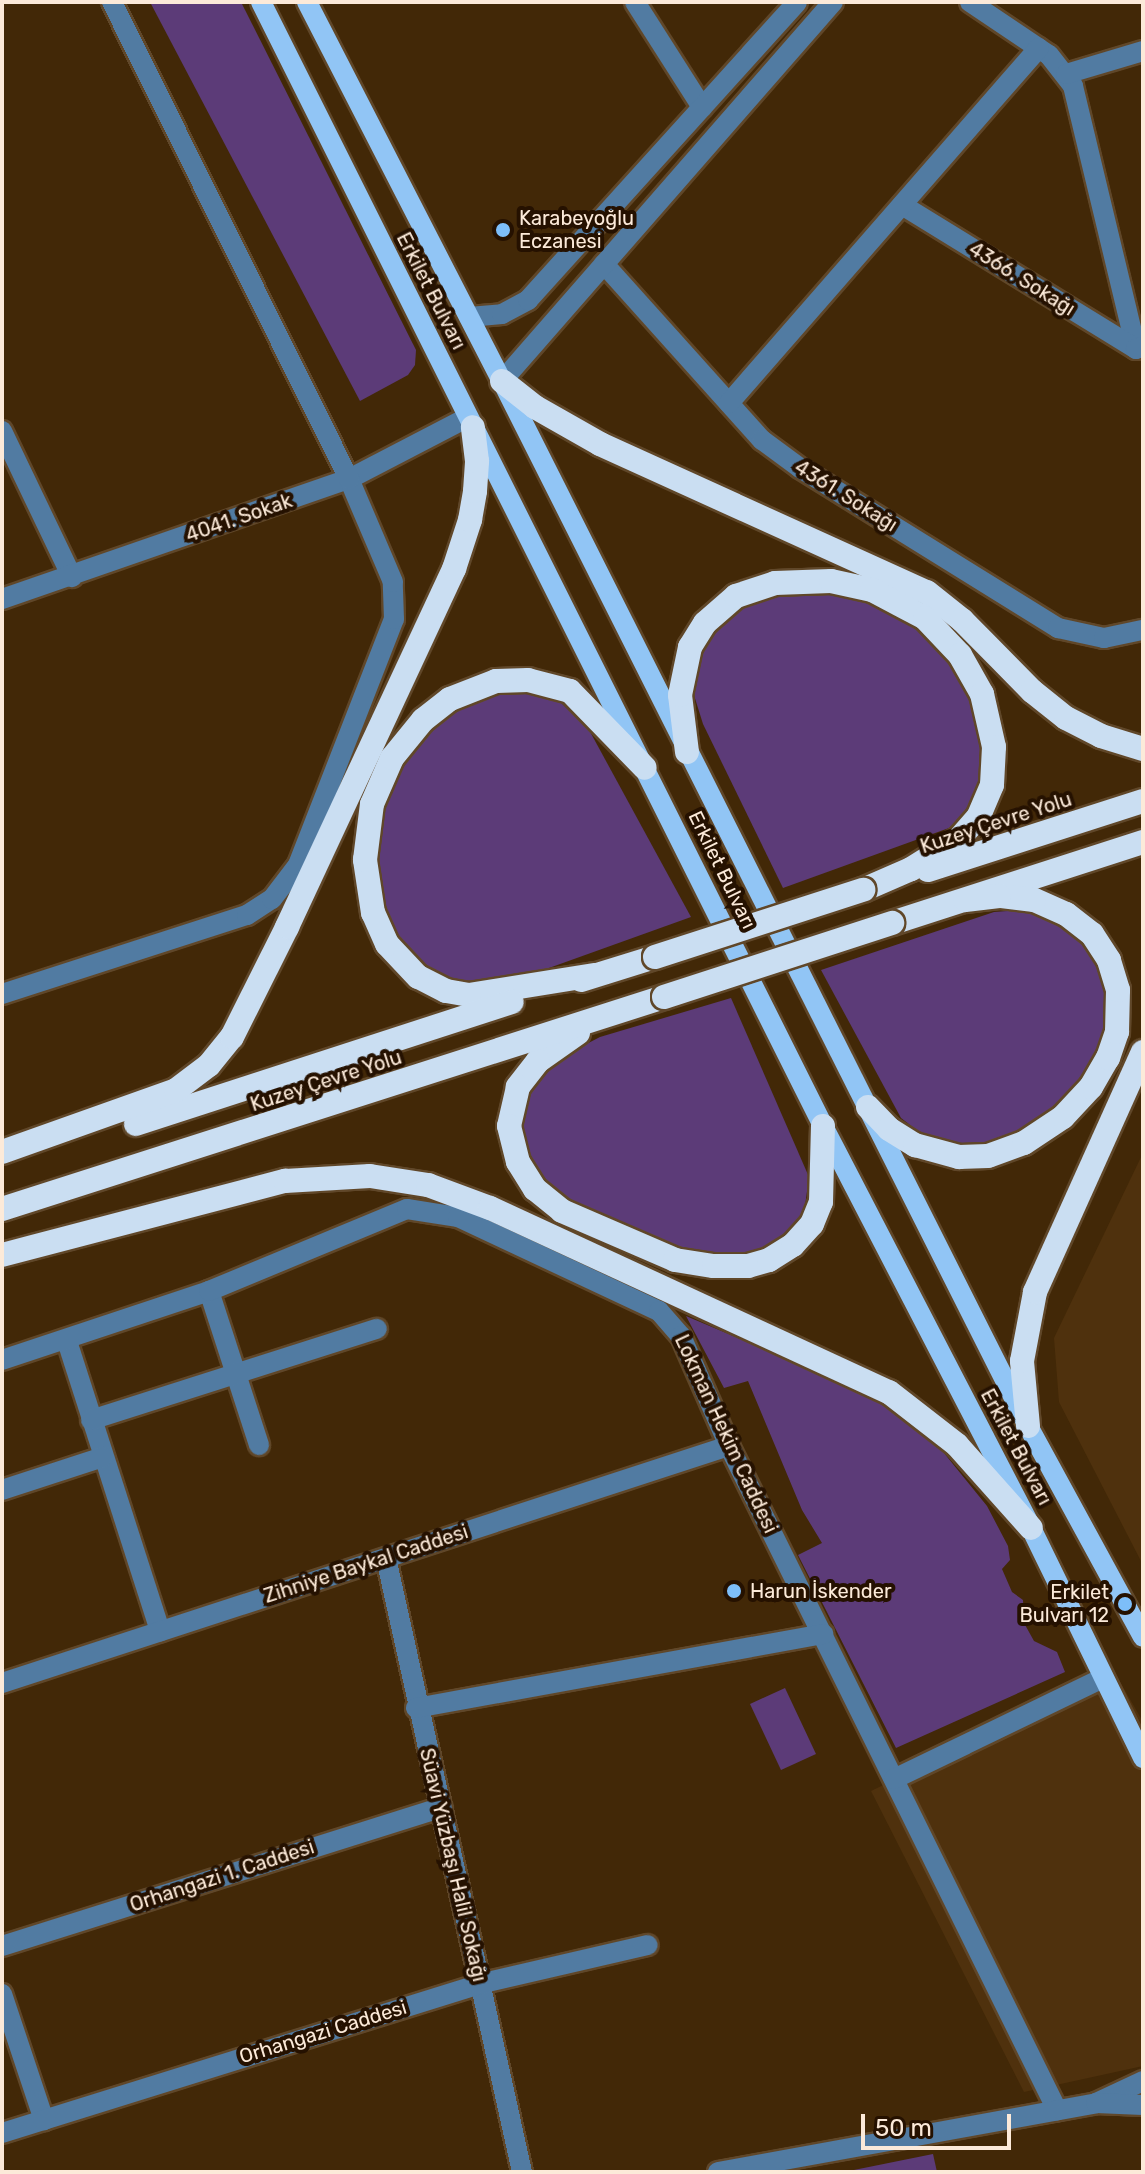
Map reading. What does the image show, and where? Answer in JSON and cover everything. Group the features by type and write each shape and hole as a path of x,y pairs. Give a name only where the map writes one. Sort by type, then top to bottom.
{"highway":[{"path":"502,381 535,407 600,444 927,592 962,620 1032,691 1066,718 1101,736 1143,749"},
{"path":"2,1152 176,1090 209,1065 232,1037 287,927 454,569 475,491 477,461 470,422"},
{"path":"687,752 680,695 690,647 705,623 736,596 775,583 831,581 872,590 925,618 960,655 982,694 994,747 992,785 979,816 959,839 911,869 863,890"},
{"path":"594,975 469,995 446,991 418,977 387,944 371,905 365,860 372,804 392,758 423,720 464,692 496,681 528,680 570,691 645,768"},
{"name":"Kuzey Çevre Yolu","path":"2,1167 1143,801"},
{"path":"965,900 1143,842"},
{"path":"868,1107 889,1129 929,1151 959,1157 988,1156 1014,1149 1063,1117 1091,1087 1108,1058 1117,1032 1118,990 1109,960 1092,934 1074,919 1034,900 999,896 965,900"},
{"name":"Kuzey Çevre Yolu","path":"2,1209 965,900"},
{"path":"599,1018 538,1061 518,1087 509,1115 512,1147 526,1176 548,1201 578,1219 675,1260 731,1267 769,1260 793,1245 817,1213 821,1202 823,1126"},
{"path":"1028,1426 1022,1361 1035,1292 1143,1052"},
{"path":"2,1255 297,1179 370,1176 428,1185 490,1208 889,1392 957,1445 1031,1528"}],"main road":[{"name":"Erkilet Bulvarı","path":"261,2 823,1126 1031,1528 1143,1758"},
{"name":"Erkilet Bulvarı","path":"307,2 502,381 1028,1426 1143,1637"}],"street":[{"path":"2,994 247,915 272,899 291,877 394,619 393,582 349,479 112,2"},
{"path":"635,2 702,107"},
{"path":"469,317 502,314 528,300 797,2"},
{"path":"502,381 833,2"},
{"path":"970,2 1039,48 1066,74 1079,99 1139,348"},
{"path":"729,403 1039,48"},
{"path":"1066,74 1143,51"},
{"name":"4366. Sokağı","path":"902,205 1139,348"},
{"name":"4361. Sokağı","path":"604,264 762,440 800,468 1058,628 1104,638 1143,630"},
{"name":"4041. Sokak","path":"2,599 349,479 470,422"},
{"path":"3,435 72,577"},
{"name":"Lokman Hekim Caddesi","path":"2,1360 67,1341 209,1291 407,1209 440,1211 659,1311 681,1336 729,1446 1057,2110"},
{"path":"209,1291 259,1445"},
{"path":"91,1420 377,1329"},
{"path":"67,1341 160,1631"},
{"name":"Zihniye Baykal Caddesi","path":"2,1683 729,1446"},
{"path":"2,1490 103,1457"},
{"name":"Süavi Yüzbaşı Halil Sokağı","path":"386,1558 416,1708 442,1807 522,2172"},
{"path":"416,1708 823,1634"},
{"path":"894,1779 1103,1678"},
{"name":"Orhangazi 1. Caddesi","path":"2,1946 442,1807"},
{"name":"Orhangazi Caddesi","path":"2,2133 479,1984 648,1945"},
{"path":"2,1994 44,2120"},
{"path":"1096,2103 1143,2081"},
{"path":"718,2172 1096,2103 1143,2105"}],"shaded area":[{"path":"150,2 241,2 416,350 415,365 408,375 360,401"},
{"path":"782,590 855,594 922,629 947,654 972,697 983,747 977,793 961,818 949,828 783,888 703,724 693,692 693,676 701,645 730,611"},
{"path":"529,691 558,700 588,728 691,917 510,982 481,985 451,981 411,958 387,924 374,870 387,787 422,735 452,709 494,692"},
{"path":"1023,910 1051,917 1085,943 1101,967 1108,994 1107,1020 1095,1056 1062,1103 1035,1125 991,1145 962,1147 923,1135 901,1118 821,970 994,912"},
{"path":"731,998 809,1177 804,1213 784,1240 743,1258 686,1252 628,1233 561,1197 541,1180 522,1145 519,1110 542,1067 600,1037"},
{"path":"1143,1153 1143,1565 1059,1402 1054,1338"},
{"path":"686,1316 891,1403 918,1421 987,1506 1008,1546 1010,1560 1002,1569 1012,1592 1023,1600 1024,1623 1034,1641 1057,1652 1065,1672 896,1748 798,1555 822,1543 802,1510 748,1381 724,1388"},
{"path":"1115,1673 1143,1722 1143,2066 1024,2092 871,1791"},
{"path":"785,1688 816,1754 781,1770 750,1704"},
{"path":"933,2154 937,2172 844,2172"}],"place":[{"name":"Karabeyoğlu Eczanesi","path":"503,230"},
{"name":"Harun İskender","path":"734,1591"},
{"name":"Erkilet Bulvarı 12","path":"1125,1604"}]}
